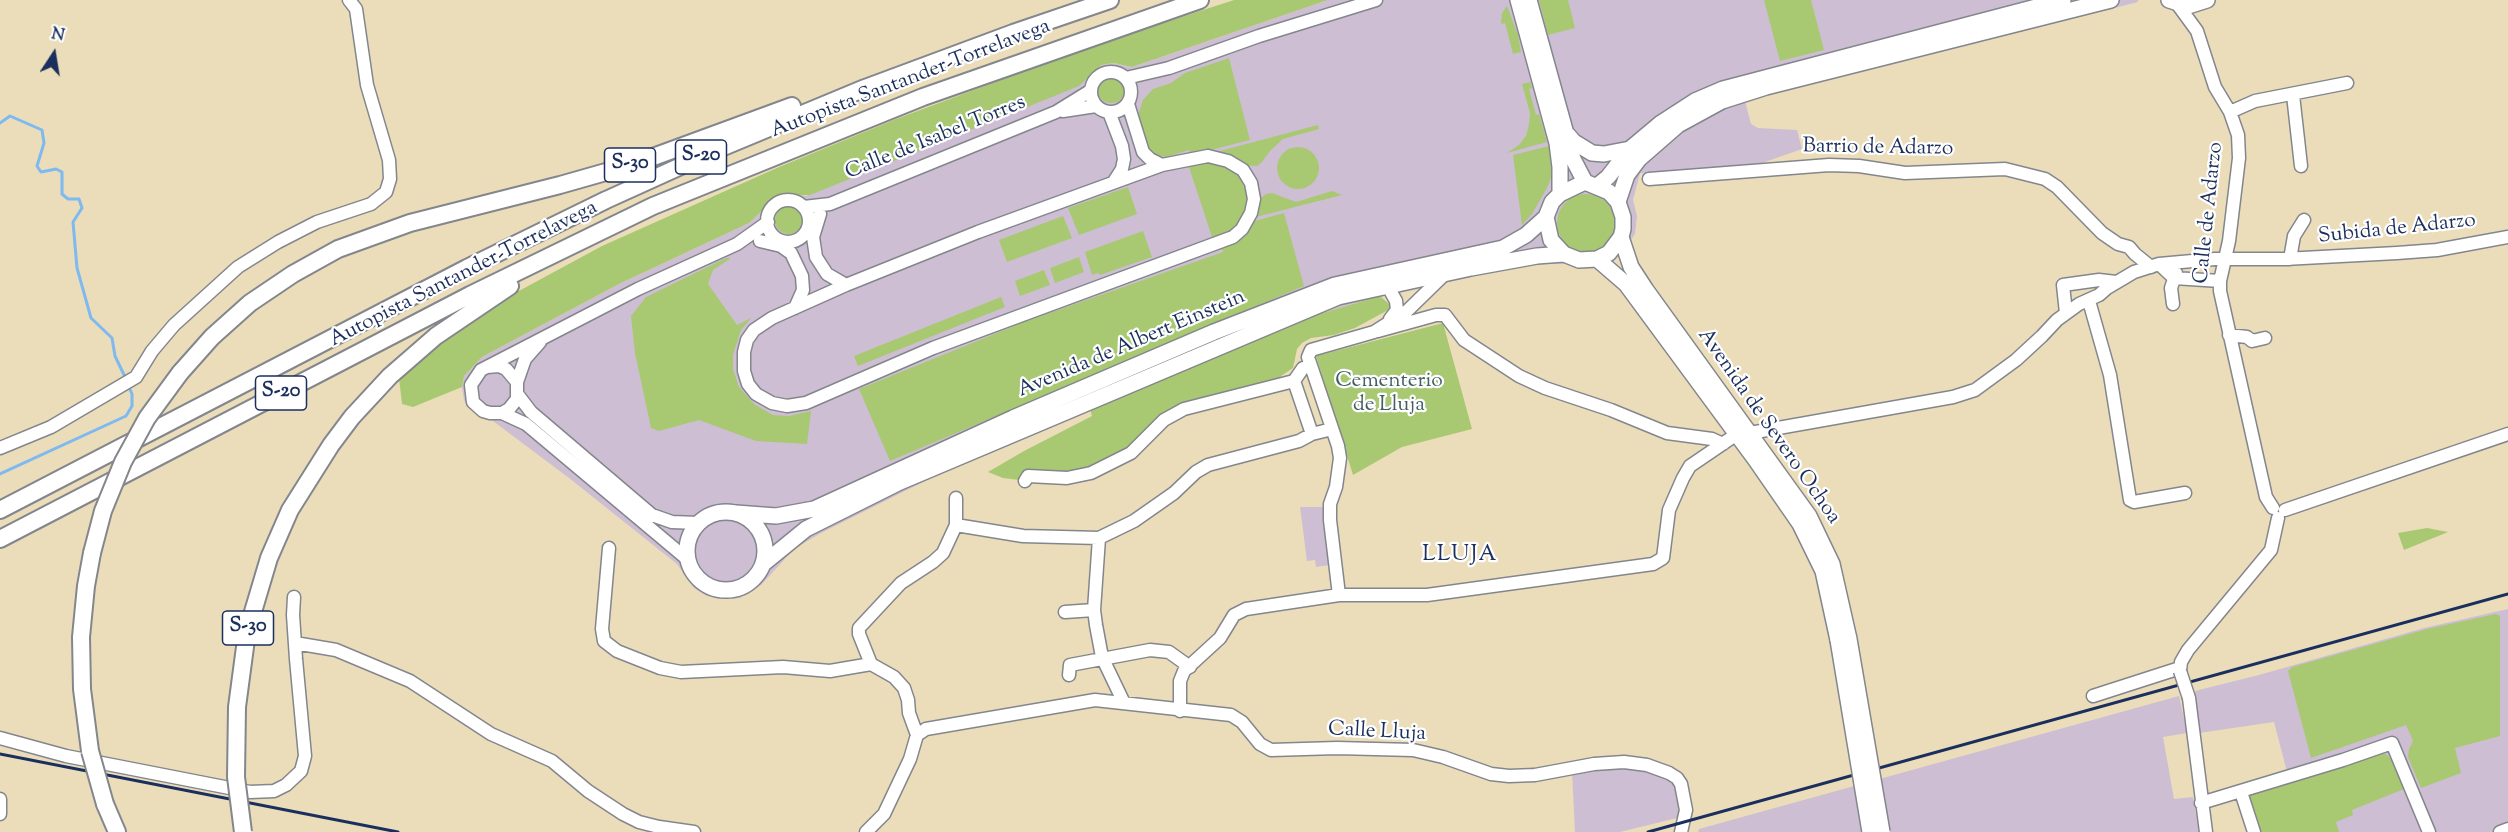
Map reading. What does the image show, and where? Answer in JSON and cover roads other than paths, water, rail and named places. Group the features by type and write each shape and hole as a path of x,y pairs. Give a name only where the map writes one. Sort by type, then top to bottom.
{"highway":[{"name":"S-30","path":"117,832 105,804 90,751 82,689 82,612 92,553 103,511 123,462 147,418 180,373 218,332 271,288 315,261 362,239 436,215 560,186 634,164 879,74 1109,0"},
{"name":"Autopista Santander-Torrelavega","path":"0,510 457,273 613,196 865,88 1109,0"},
{"name":"Autopista Santander-Torrelavega","path":"0,538 562,249 653,206 833,132 1012,64 1200,0"},
{"name":"S-30","path":"243,832 236,777 237,716 242,664 254,606 269,558 290,510 317,465 352,417 376,390 436,336 511,285 613,233 833,132"}],"main road":[{"path":"1518,0 1557,142 1560,194"},
{"path":"1529,0 1573,159 1591,184 1609,192 1618,202 1623,217 1621,237 1609,253 1597,259 1578,260 1564,254 1551,240 1546,217 1552,202 1560,194 1591,184 1608,177 1630,149 1674,114 1695,101 1732,85 2063,0"},
{"path":"1618,202 1627,175 1639,159 1678,125 1722,101 1766,87 2111,0"},
{"path":"2174,2 2188,6 2204,2"},
{"path":"1566,133 1574,142 1592,153 1604,154 1630,149"},
{"name":"Avenida de Albert Einstein","path":"736,513 776,516 814,509 1013,418 1214,332 1335,285 1503,248 1526,235 1546,217"},
{"name":"Avenida de Severo Ochoa","path":"1621,237 1631,267 1743,434"},
{"name":"Avenida de Albert Einstein","path":"763,564 787,542 806,529 900,482 1338,297 1446,273 1537,256 1564,254"},
{"name":"Avenida de Severo Ochoa","path":"1597,259 1626,284 1809,516 1824,543 1838,584 1870,832"},
{"path":"717,513 736,513 754,524 760,532 764,543 763,564 751,580 738,588 728,590 709,586 693,572 687,560 688,542 698,523 717,513"},
{"name":"Avenida de Severo Ochoa","path":"1844,640 1882,832"}],"street":[{"path":"0,448 51,427 136,376 152,351 174,325 238,267 278,242 318,222 371,204 386,192 390,179 389,160 367,85 356,9 349,0"},
{"path":"1126,78 1169,68 1259,36 1376,0"},
{"name":"Calle de Adarzo","path":"2174,2 2197,30 2215,87 2230,112 2238,135 2240,152 2226,259 2220,281 2222,304 2266,497 2279,512"},
{"name":"Calle de Adarzo","path":"2197,30 2204,2"},
{"path":"1128,104 1118,111 1108,112 1096,106 1090,92 1096,77 1103,73 1119,73 1126,78 1131,93 1128,104 1143,152 1150,159 1162,165"},
{"path":"2230,112 2255,101 2347,83"},
{"name":"Calle de Isabel Torres","path":"804,207 830,204 1056,112 1090,92"},
{"path":"2293,95 2301,166"},
{"name":"Calle de Isabel Torres","path":"1056,112 1096,106"},
{"path":"1108,112 1122,146 1124,159 1122,169 1113,183"},
{"path":"1208,156 1227,160 1243,170 1251,183 1254,199 1248,222 1233,237 933,348 806,403 787,406 772,403 756,394 748,384 744,370 747,340 754,330 772,318 846,285 978,232 1162,165 1208,156"},
{"name":"Barrio de Adarzo","path":"1649,178 1829,165 1858,166 1905,173 2006,169 2045,179 2057,187 2102,233 2118,244 2129,247 2135,254 2174,278"},
{"path":"737,244 760,241 774,236 792,242 803,235 809,225 804,207 792,201 780,202 770,211 768,222 774,236"},
{"name":"Calle de Isabel Torres","path":"809,225 830,204"},
{"path":"820,214 813,237 816,257 827,274 846,285"},
{"name":"Subida de Adarzo","path":"2290,259 2294,236 2304,220"},
{"path":"687,560 526,424 502,413 483,411 471,397 473,378 487,367 638,289 737,244 768,222"},
{"name":"Subida de Adarzo","path":"2155,265 2226,259 2290,259 2430,250 2508,237"},
{"path":"760,241 782,246 791,253 802,276 803,290 795,308"},
{"path":"2173,304 2171,288 2180,263"},
{"path":"1180,711 1180,681 1184,671 1220,638 1233,615 1246,609 1339,595 1426,595 1653,564 1664,558 1670,510 1683,478 1690,466 1722,444 1743,434 1953,397 1975,390 2016,360 2066,313 2134,272 2155,265"},
{"path":"1374,332 1407,310 1446,273"},
{"path":"2174,278 2220,281"},
{"path":"2066,313 2063,285 2099,280 2116,282"},
{"path":"1387,285 1397,310 1387,322"},
{"path":"2089,301 2110,375 2130,500 2134,502 2185,493"},
{"path":"1339,595 1330,504 1336,488 1340,458 1308,357 1311,350 1436,315 1445,315 1464,340 1492,360 1536,384 1611,410 1667,433 1712,439 1722,444"},
{"path":"2229,335 2252,341 2265,338"},
{"path":"502,413 509,409 518,388 525,359 535,346 548,336"},
{"path":"487,367 499,366 506,369 531,412 652,515 672,522 698,523"},
{"path":"1025,481 1028,476 1067,478 1091,473 1131,453 1164,420 1184,409 1294,381 1303,368 1311,366"},
{"path":"1294,381 1312,434"},
{"path":"956,525 1023,536 1099,538 1134,521 1174,493 1196,472 1208,465 1299,441 1312,434 1332,429"},
{"path":"2206,832 2188,698 2180,669 2184,656 2196,640 2271,550 2279,512 2508,434"},
{"path":"866,832 884,814 901,779 917,735 909,713 904,688 894,677 871,664 859,634 861,625 901,583 939,557 947,547 956,525 956,498"},
{"path":"1099,538 1094,610 1104,660 1124,703"},
{"path":"609,548 602,629 604,642 617,651 660,668 681,672 783,667 830,671 871,664"},
{"path":"0,738 66,756 240,790 264,793 274,791 295,778 301,771 306,756 295,643 294,597"},
{"path":"1065,612 1094,610"},
{"path":"295,643 336,650 410,681 491,734 552,761 588,791 622,814 639,822 694,832"},
{"path":"1069,675 1071,665 1158,650 1169,652 1190,667"},
{"path":"2092,696 2180,669"},
{"name":"Calle Lluja","path":"917,735 926,729 1086,702 1124,703 1236,717 1260,744 1271,750 1337,748 1413,750 1443,757 1491,774 1509,776 1535,775 1601,763 1647,765 1677,778 1683,791 1686,810 1683,827"},
{"path":"2201,803 2392,743 2429,832"},
{"path":"2241,792 2254,832"},
{"path":"0,799 0,814"},
{"path":"2500,832 2508,829"}],"waterway":[{"path":"0,123 10,116 42,130 44,143 37,166 41,172 56,169 62,172 62,194 68,199 79,199 82,208 73,222 77,268 91,318 112,338 115,356 126,379"},
{"path":"0,474 126,416 132,406 132,394 128,385"}],"railway":[{"path":"1648,832 2508,594"},
{"path":"0,754 398,832"}],"district":[{"name":"LLUJA","path":"1460,556"}],"park label":[{"name":"Cementerio de Lluja","path":"1389,394"}]}
